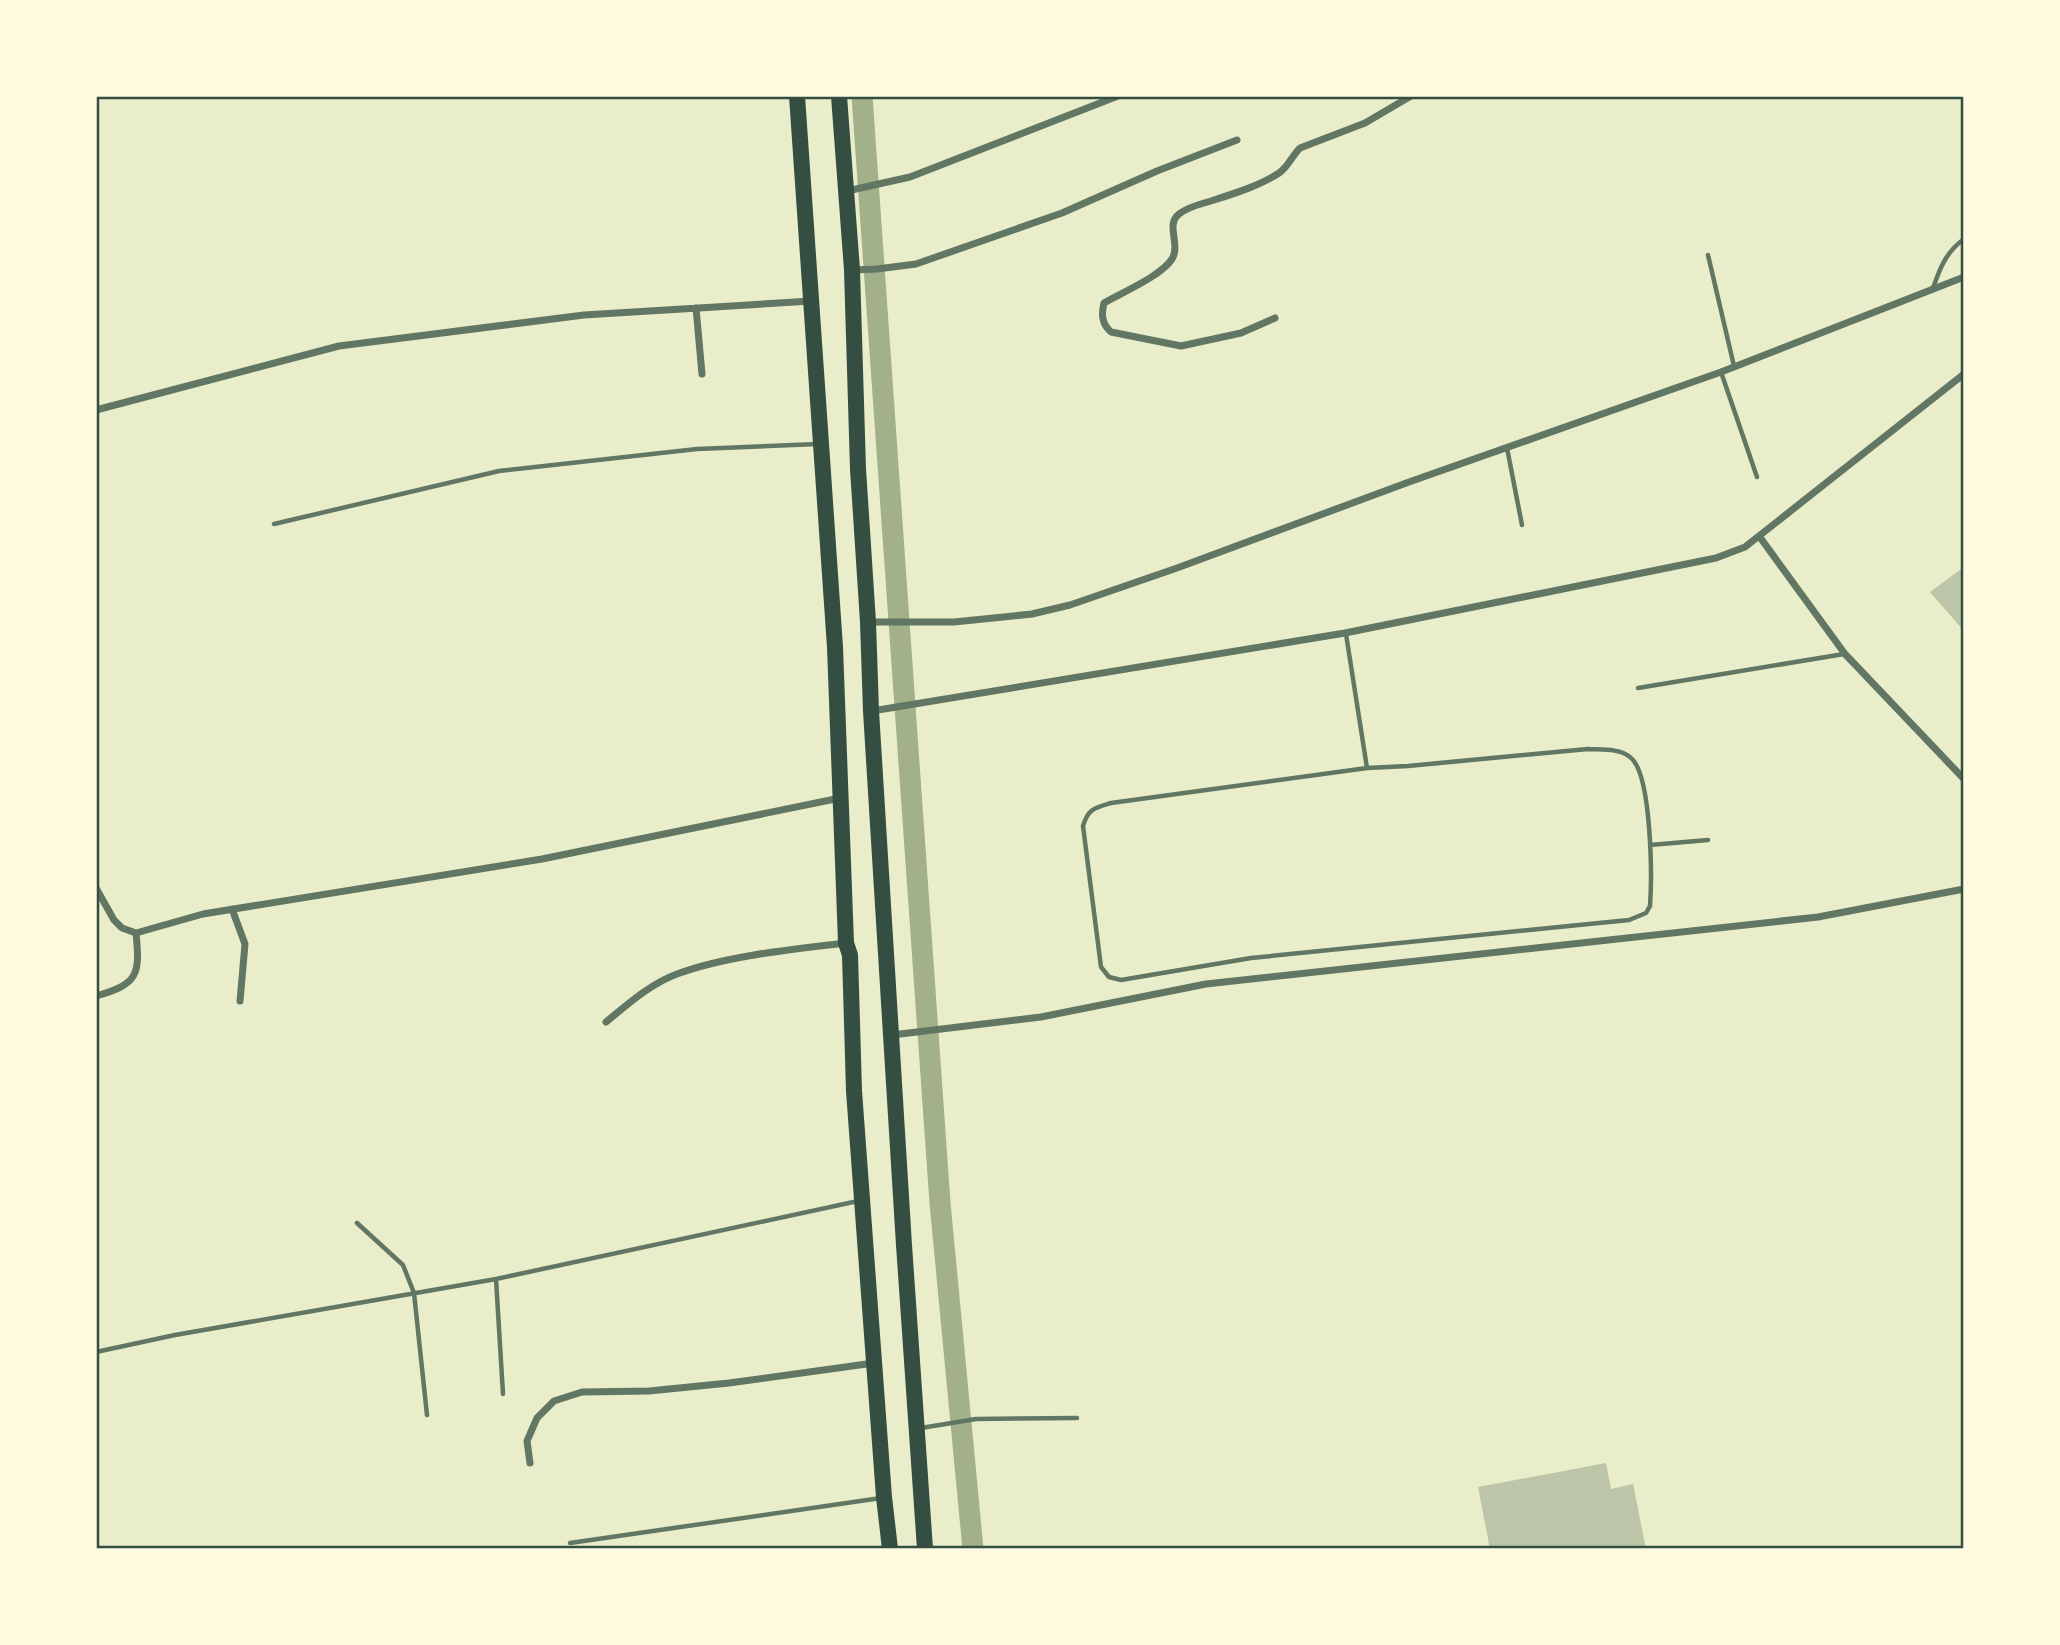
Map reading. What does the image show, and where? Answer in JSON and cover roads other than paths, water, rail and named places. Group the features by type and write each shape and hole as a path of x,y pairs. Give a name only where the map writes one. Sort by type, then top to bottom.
{"main road":[{"path":"797,96 822,444 854,1091 890,1549"},
{"path":"839,96 852,270 858,469 869,622 872,711 925,1549"}],"street":[{"path":"847,191 910,177 1118,96"},
{"path":"1275,318 1241,333 1181,346 1111,332 1104,326 1102,312 1104,303 1168,264 1176,249 1172,226 1178,215 1189,208 1235,193 1277,174 1286,168 1300,148 1365,123 1411,96"},
{"path":"852,270 877,270 916,264 1062,213 1157,171 1237,140"},
{"path":"869,622 954,622 1032,614 1070,605 1721,372 1964,277"},
{"path":"96,410 339,346 583,315 812,301"},
{"path":"696,308 702,374"},
{"path":"872,711 1345,633 1736,552 1964,374"},
{"path":"1759,536 1844,654 1964,779"},
{"path":"96,888 114,920 122,928 136,933 203,914 542,859 841,798"},
{"path":"892,1035 1041,1017 1206,984 1818,917 1964,888"},
{"path":"232,909 245,944 240,1001"},
{"path":"96,996 129,983 139,965 136,933"},
{"path":"606,1022 647,989 676,974 712,964 845,943"},
{"path":"530,1463 527,1441 537,1418 554,1401 582,1392 675,1388 874,1363"}],"lane":[{"path":"1933,288 1942,263 1952,247 1964,239"},
{"path":"1708,254 1734,367"},
{"path":"1721,372 1757,477"},
{"path":"274,524 499,471 697,449 822,444"},
{"path":"1507,448 1522,525"},
{"path":"1345,633 1367,768"},
{"path":"1638,688 1844,654"},
{"path":"1588,749 1619,752 1634,759 1643,779 1650,845 1650,906 1646,913 1629,920 1251,958 1121,980 1109,977 1101,967 1083,826 1086,814 1092,808 1111,803 1367,768 1588,749"},
{"path":"1650,845 1708,840"},
{"path":"96,1352 496,1279 862,1200"},
{"path":"357,1223 403,1265 414,1293 428,1415"},
{"path":"496,1279 503,1394"},
{"path":"916,1429 976,1419 1077,1418"},
{"path":"570,1543 884,1497"}],"waterway":[{"path":"862,96 940,1203 973,1549"}]}
